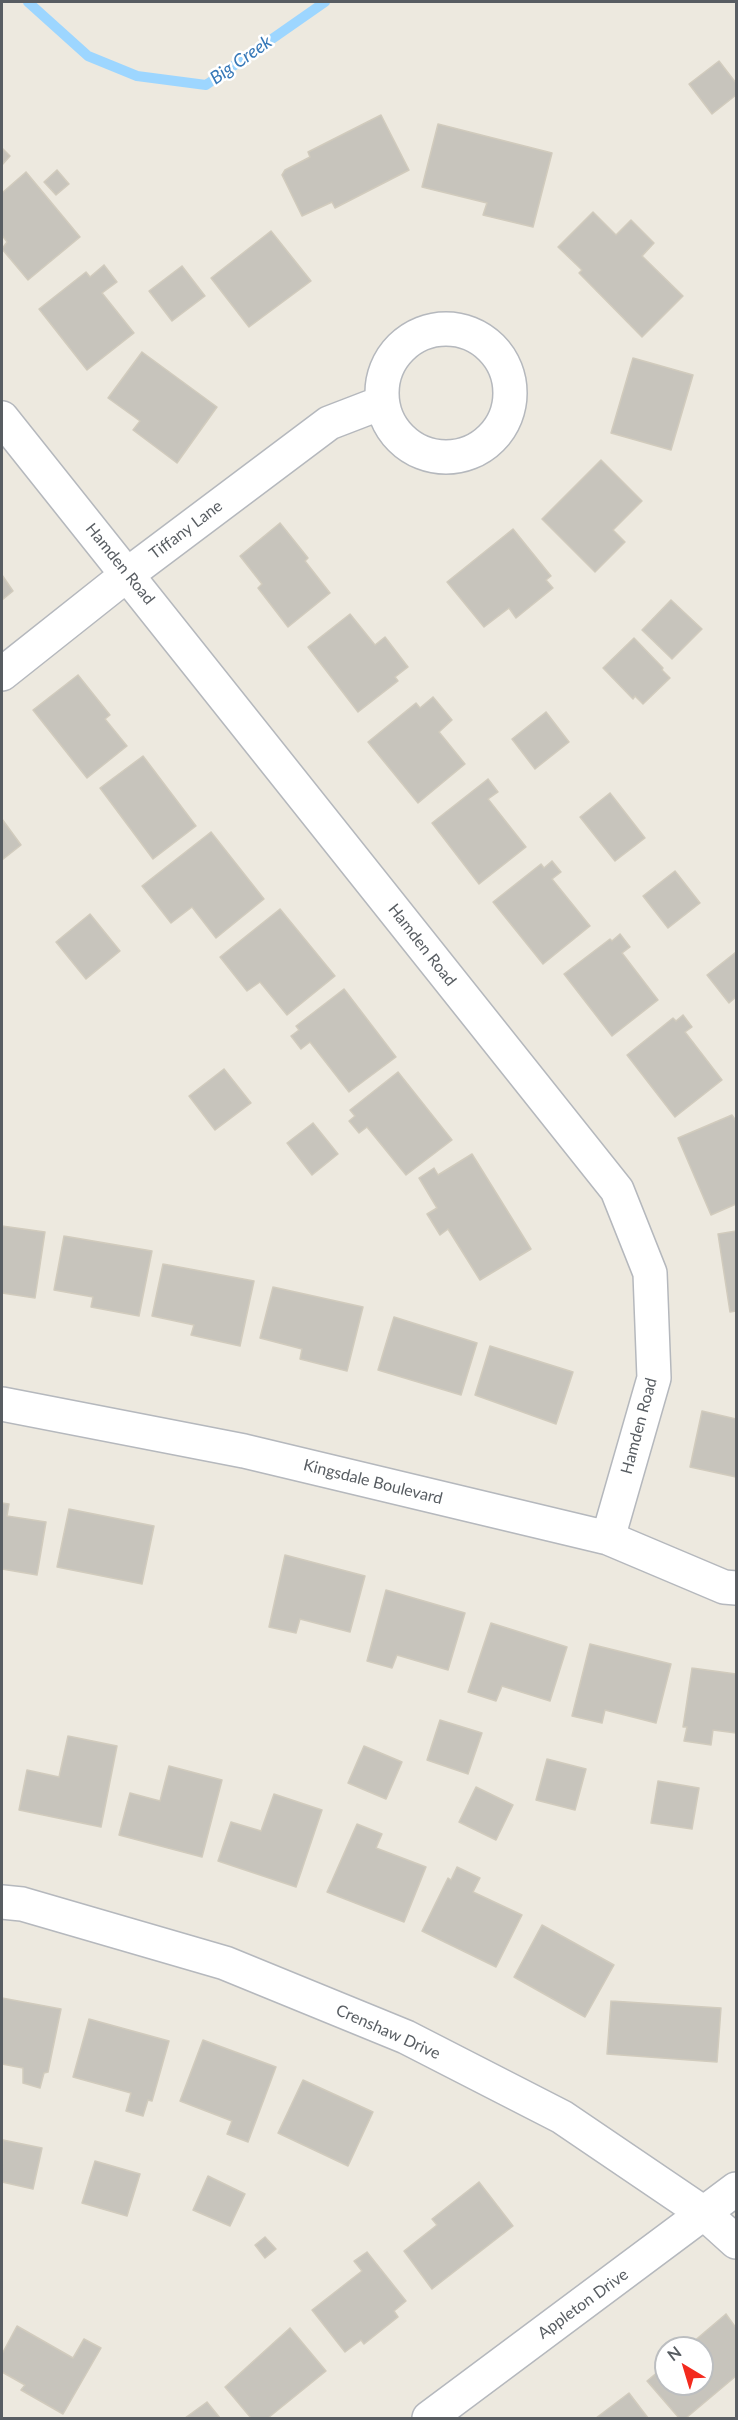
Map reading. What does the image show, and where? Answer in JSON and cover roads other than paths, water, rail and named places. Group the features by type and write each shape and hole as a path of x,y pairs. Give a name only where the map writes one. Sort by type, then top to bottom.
{"street":[{"name":"Tiffany Lane","path":"2,674 128,574 329,423 381,403"},
{"name":"Hamden Road","path":"2,418 617,1191 650,1273 654,1378 608,1539"},
{"name":"Kingsdale Boulevard","path":"2,1404 244,1451 608,1539 724,1587 736,1588"},
{"name":"Crenshaw Drive","path":"2,1902 22,1904 225,1963 406,2037 562,2117 705,2214 736,2242"},
{"name":"Appleton Drive","path":"429,2418 736,2189"}],"waterway":[{"name":"Big Creek","path":"28,2 88,56 137,76 206,85 325,2"}]}
